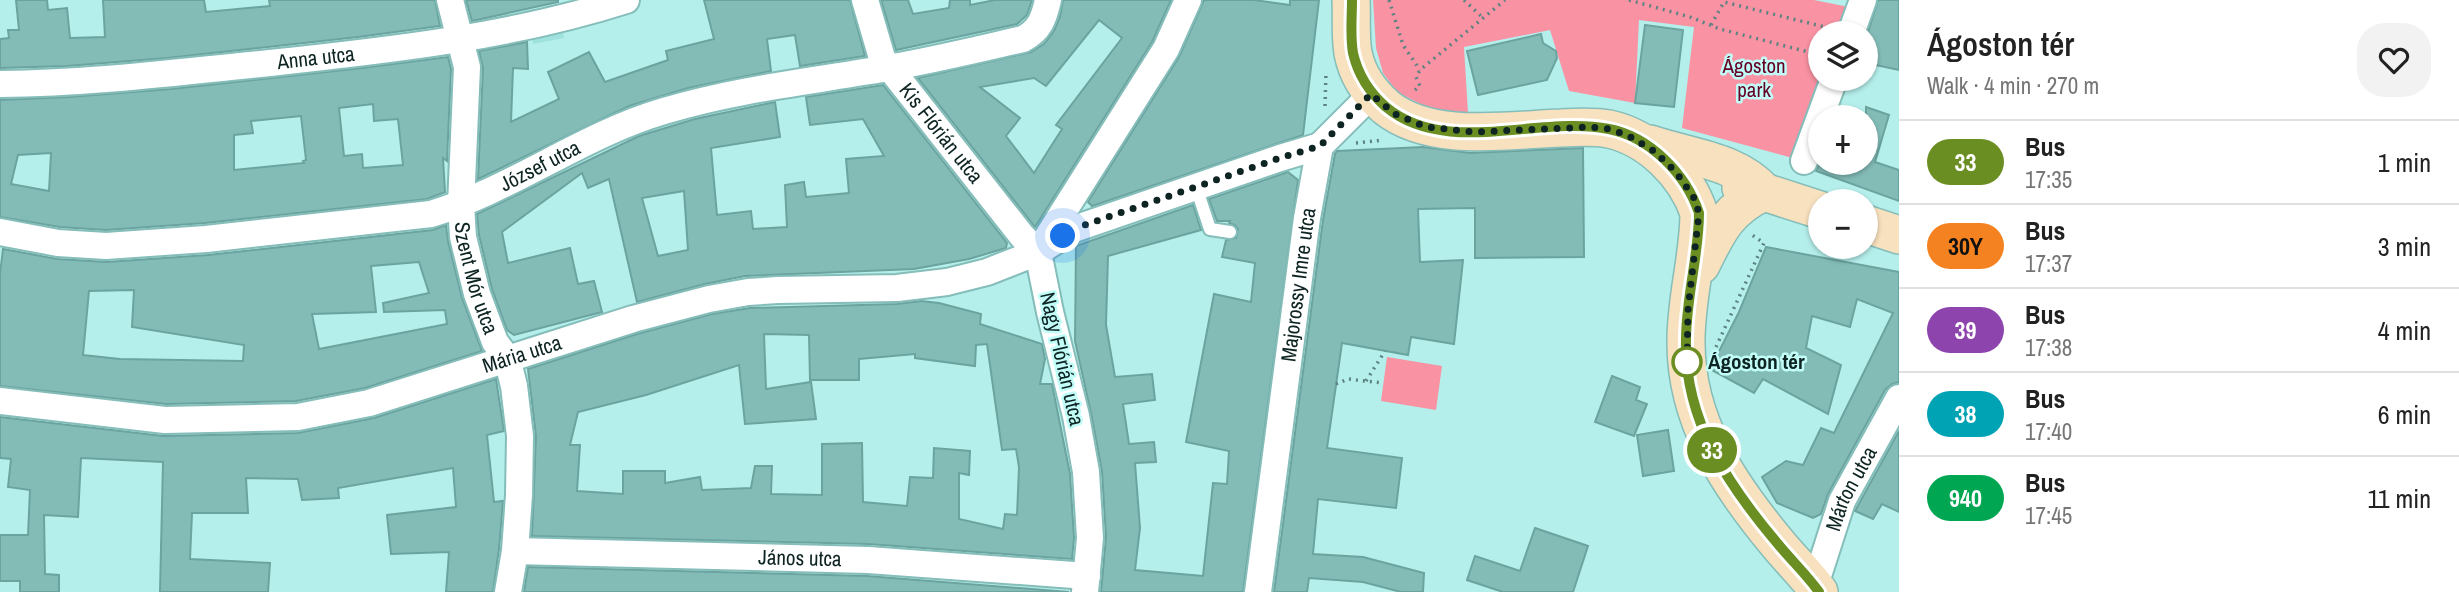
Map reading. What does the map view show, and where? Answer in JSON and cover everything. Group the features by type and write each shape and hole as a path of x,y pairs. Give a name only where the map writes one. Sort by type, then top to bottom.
{"street":[{"name":"Szent Mór utca","path":"450,0 467,67 461,205 463,237 477,294 495,342 507,358 514,386 520,436 515,551 508,592"},
{"name":"Anna utca","path":"0,84 153,76 381,52 461,40 563,19 626,0"},
{"name":"Kis Flórián utca","path":"865,0 882,58 1022,236 1038,252"},
{"name":"József utca","path":"0,232 58,243 106,246 431,214 461,205 495,190 577,145 662,111 766,86 890,68 1023,39 1036,32 1043,20 1048,0"},
{"path":"1038,252 1166,49 1188,0"},
{"path":"1352,0 1353,53 1371,94 1395,114 1426,127 1474,132 1591,127 1609,129 1639,141 1733,169 1746,176 1764,192"},
{"path":"1855,21 1862,0"},
{"path":"1804,161 1830,91"},
{"path":"1320,146 1371,94"},
{"path":"1639,141 1676,172 1694,198 1699,213 1686,340 1689,391 1714,455 1743,500 1817,589"},
{"name":"Mária utca","path":"0,401 165,420 298,417 369,402 633,319 709,299 748,292 897,288 947,282 987,272 1038,252 1074,229 1320,146"},
{"name":"Majorossy Imre utca","path":"1258,592 1291,377 1307,218 1320,146"},
{"path":"1694,198 1716,187 1727,186 1764,192 1808,206"},
{"path":"1691,285 1717,231 1748,199 1764,192"},
{"path":"1878,229 1899,235"},
{"name":"Nagy Flórián utca","path":"1038,252 1076,416 1086,472 1090,538 1086,584"},
{"name":"Márton utca","path":"1817,589 1842,501 1899,398"},
{"name":"János utca","path":"515,551 868,560 1086,584"}],"lane":[{"path":"1196,187 1210,229 1230,232"}],"path":[{"path":"1389,0 1403,45 1420,70 1505,0"},
{"path":"1464,0 1483,18"},
{"path":"1629,0 1808,52"},
{"path":"1711,25 1724,2 1808,23"},
{"path":"1378,140 1390,141"},
{"path":"1714,351 1764,243 1728,218"},
{"path":"1366,382 1385,351"},
{"path":"1336,384 1348,379 1383,383"}],"shaded area":[{"path":"562,25 564,38 533,44 531,32"}],"green space":[{"name":"Ágoston park","path":"1373,0 1814,0 1854,8 1849,21 1808,21 1808,91 1825,91 1820,105 1808,105 1808,138 1800,160 1682,128 1694,27 1639,20 1635,103 1569,91 1550,30 1464,47 1468,113 1434,111 1397,92 1383,73 1376,48"},
{"path":"1387,357 1442,366 1436,410 1381,401"}],"building":[{"path":"16,0 47,0 48,10 67,8 70,38 105,37 103,0 204,0 206,12 270,6 269,0 435,0 440,26 167,58 0,68 0,39 9,38 8,30 19,30"},
{"path":"466,0 558,0 558,2 472,21"},
{"path":"704,0 850,0 865,56 800,66 795,35 767,39 771,71 688,88 629,106 478,179 483,68 479,51 527,42 528,69 513,68 511,122 559,99 548,72 589,52 605,82 668,60 666,51 714,39"},
{"path":"881,0 908,0 913,14 949,8 950,0 970,0 970,5 995,0 1032,0 1027,15 1017,24 896,50"},
{"path":"1063,0 1171,0 1152,42 1035,227 918,78 1031,52 1044,44 1060,17","holes":["1099,20 1122,38 1056,125 1062,129 1034,173 1006,136 1020,118 980,87 1034,78 1046,86"]},
{"path":"1204,0 1254,0 1290,5 1290,0 1319,0 1303,135 1092,206 1088,202 1179,57"},
{"path":"1878,0 1899,0 1899,70 1878,66 1878,21 1872,21"},
{"path":"1645,25 1683,30 1674,107 1635,103"},
{"path":"1541,34 1543,43 1556,51 1557,58 1547,80 1478,95 1467,51"},
{"path":"448,57 451,69 447,161 443,158 445,192 427,199 205,223 106,230 60,227 0,217 0,100 171,89","holes":["373,104 374,121 398,119 403,165 363,168 362,154 344,156 339,108","301,116 306,160 304,163 234,170 234,135 253,133 251,121","51,153 49,191 11,184 18,155"]},
{"path":"883,85 1007,243 1006,248 969,259 914,269 745,276 637,302 609,179 588,188 582,173 502,232 508,263 570,248 578,284 594,281 602,312 514,335 507,330 492,289 479,235 477,214 639,136 695,119 775,102 780,137 711,148 717,215 751,211 753,229 787,227 785,185 804,182 806,197 849,193 846,159 884,156 863,119 810,125 806,97","holes":["684,191 688,250 658,256 642,198"]},
{"path":"1878,111 1889,115 1878,152"},
{"path":"1423,147 1470,153 1583,148 1584,257 1475,258 1475,208 1418,209 1420,262 1463,260 1454,344 1411,337 1408,355 1342,343 1327,448 1402,458 1396,508 1318,499 1313,554 1363,557 1424,573 1423,592 1401,592 1363,582 1309,578 1307,592 1274,592 1323,220 1335,154 1337,151"},
{"path":"1878,163 1899,170 1899,201 1878,193 1878,189 1866,189 1827,175 1878,175"},
{"path":"1288,172 1298,180 1243,592 1101,592 1106,537 1102,471 1075,341 1076,246 1193,205 1201,230 1108,256 1106,325 1115,377 1152,374 1155,400 1123,404 1129,444 1154,442 1156,462 1135,463 1140,528 1135,570 1203,576 1213,483 1227,484 1229,451 1186,442 1214,294 1251,302 1255,263 1222,257 1226,240 1236,238 1238,229 1229,223 1230,221 1217,221 1209,199"},
{"path":"446,225 462,298 482,351 365,388 296,401 166,404 0,386 0,274 3,249 57,259 107,262 208,255 433,230","holes":["419,262 429,293 383,303 384,312 445,310 447,324 319,349 312,314 376,312 371,266","134,290 132,327 244,345 243,361 120,359 83,355 89,291"]},
{"path":"1766,247 1808,255 1808,259 1830,259 1899,272 1899,382 1885,390 1828,494 1821,514 1813,518 1777,503 1762,477 1786,461 1803,465 1821,428 1834,433 1893,313 1857,299 1850,327 1812,316 1806,348 1841,365 1828,414 1763,379 1754,393 1710,369 1739,312"},
{"path":"921,301 939,303 981,314 980,324 1042,344 1045,359 1040,384 1052,384 1070,474 1074,538 1072,559 868,544 532,536 536,436 528,369 637,334 712,314 750,308","holes":["764,334 809,335 810,380 859,380 859,359 915,354 915,358 975,366 976,345 987,344 1002,450 1016,449 1019,467 1017,515 1005,514 1003,529 959,519 959,473 969,475 970,451 934,448 933,478 910,477 907,506 863,502 862,443 822,444 822,495 771,494 772,466 755,466 751,488 702,490 700,477 665,483 665,471 623,471 623,494 577,491 580,445 570,445 578,412 646,395 739,365 745,424 816,419 811,382 766,389"]},
{"path":"1612,376 1640,387 1636,400 1647,404 1634,436 1595,422"},
{"path":"496,379 504,431 487,435 494,502 503,501 493,592 446,592 449,552 391,554 387,515 456,507 453,468 338,488 339,498 302,500 298,479 246,478 248,513 192,513 190,559 270,563 268,592 160,592 163,462 81,458 78,517 44,515 45,574 59,575 59,592 20,592 20,581 0,581 0,535 28,535 30,490 8,487 11,459 0,458 0,417 163,436 298,433 374,418"},
{"path":"1668,430 1674,471 1643,476 1637,435"},
{"path":"1899,431 1899,512 1882,504 1873,519 1855,511"},
{"path":"1535,528 1588,546 1573,592 1503,592 1467,580 1475,556 1520,571"},
{"path":"528,567 867,576 1069,592 524,592"}],"bus line":[{"name":"33","path":"1352,0 1353,53 1359,70 1371,94 1395,114 1426,127 1474,132 1570,127 1609,129 1639,141 1676,172 1694,198 1699,213 1686,340 1689,391 1697,415 1714,455 1743,500 1819,592"}],"place":[{"name":"Ágoston tér","path":"1687,362"}],"route":[{"path":"1063,236 1076,228 1320,146 1371,94 1395,114 1426,127 1474,132 1570,127 1609,129 1627,135 1654,151 1676,172 1694,198 1699,213 1688,310 1687,362"}]}
